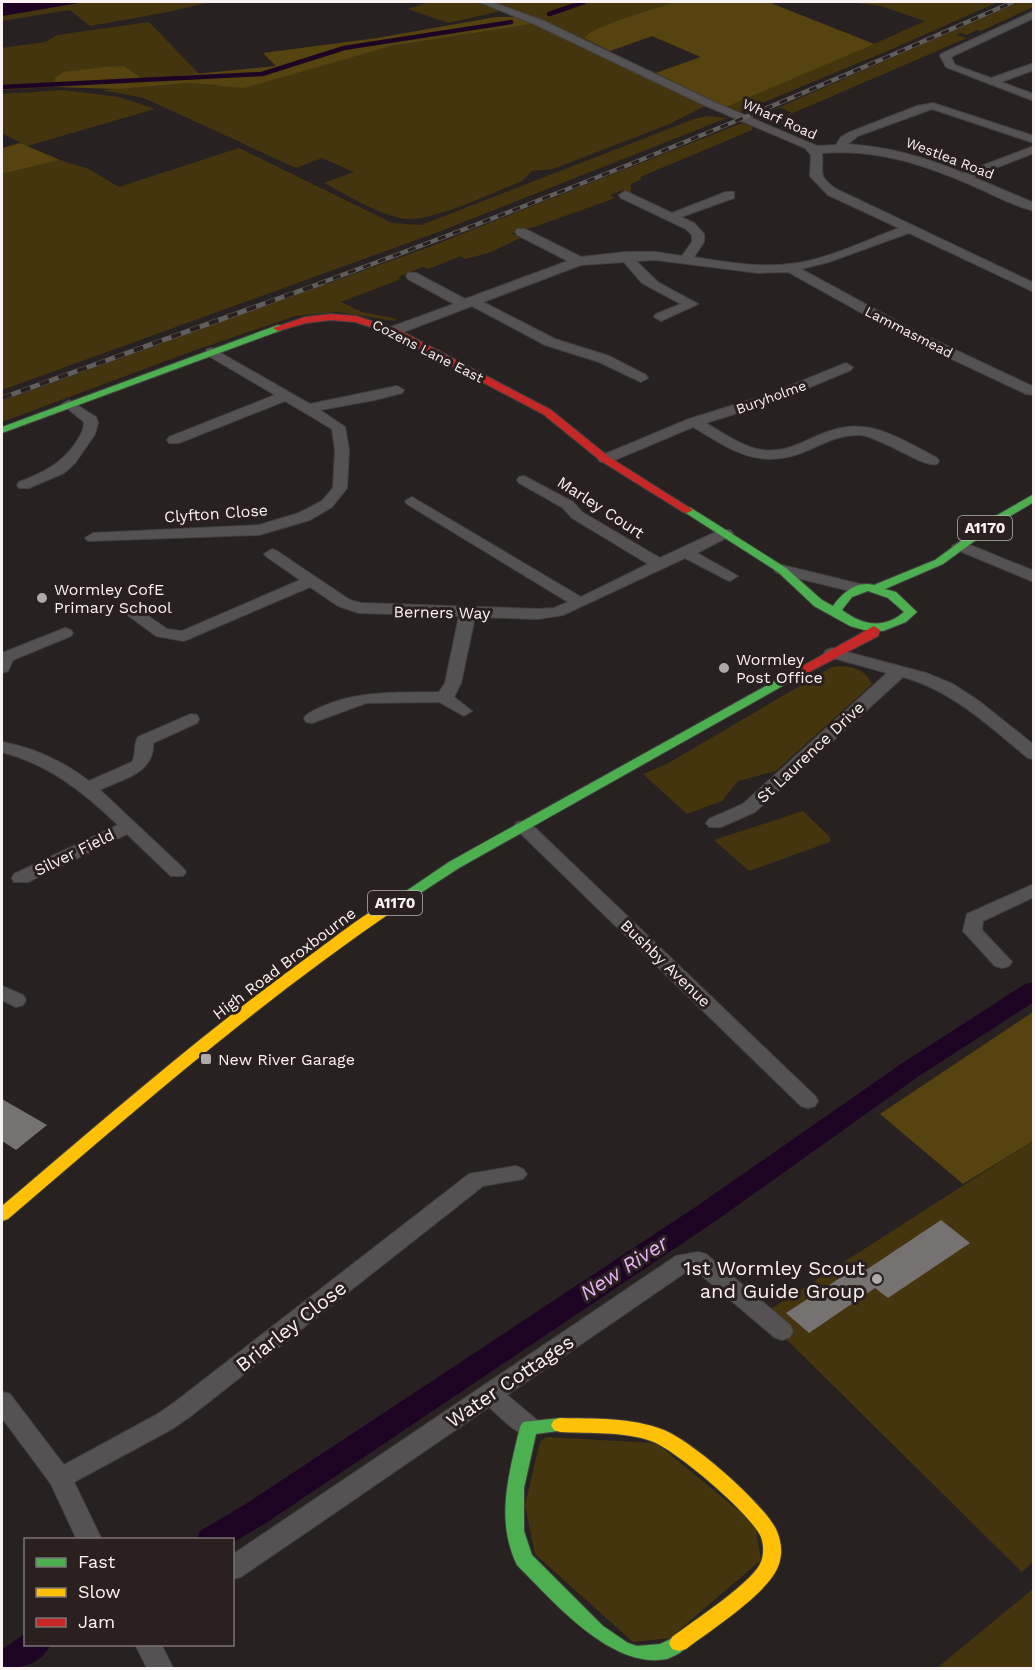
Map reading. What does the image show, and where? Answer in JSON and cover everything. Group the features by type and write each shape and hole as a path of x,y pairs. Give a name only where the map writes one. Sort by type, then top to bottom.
{"street":[{"name":"Wharf Road","path":"484,2 561,32 710,104 816,150 819,156 815,167 816,176 825,187 841,197 1034,288"},
{"path":"1034,14 945,56 951,67 1034,98"},
{"path":"990,82 1034,66"},
{"path":"840,147 854,134 929,106 1034,140"},
{"name":"Westlea Road","path":"816,150 840,147 891,152 1034,208"},
{"path":"961,178 1034,149"},
{"path":"625,195 690,226 698,234 698,242 687,258"},
{"path":"671,217 730,195"},
{"path":"393,331 579,261 626,256 687,258 736,267 791,268 825,259 909,229"},
{"path":"521,232 579,261"},
{"path":"626,256 636,273 644,280 692,304 661,317"},
{"name":"Lammasmead","path":"791,268 810,281 908,333 1031,391"},
{"path":"412,276 550,342 604,359 641,378"},
{"name":"Cozens Lane East","path":"2,430 310,318 355,318 393,331 547,412 578,434 605,459 782,570 818,603 836,630 874,630"},
{"name":"Clyfton Close","path":"93,538 259,530 281,526 335,498 341,487 343,439 338,427 212,352"},
{"name":"Buryholme","path":"605,459 694,422 777,396 846,367"},
{"path":"308,409 334,401 374,398 398,390"},
{"path":"174,440 286,396"},
{"path":"24,485 65,467 92,429 91,420 69,404"},
{"path":"694,422 760,455 787,454 838,433 856,431 884,437 932,461"},
{"name":"Marley Court","path":"524,480 568,505 577,515 659,564"},
{"name":"A1170","path":"877,588 939,562 1034,497"},
{"path":"412,501 580,603"},
{"name":"Berners Way","path":"272,555 344,603 359,608 538,614 556,612 580,603 725,533"},
{"path":"960,546 1034,577"},
{"path":"684,552 730,576"},
{"name":"A1170","path":"924,585 939,562"},
{"name":"Cozens Lane East","path":"782,570 858,588"},
{"path":"126,608 162,633 184,636 310,581"},
{"path":"874,630 904,622 911,612 908,601 877,588 858,588 842,599 836,630 855,662 876,665 924,678 950,690 1034,754"},
{"path":"312,718 335,707 364,698 428,699 443,697 453,683 468,612"},
{"name":"High Road Broxbourne","path":"2,1215 236,1018 340,940 454,865 523,826 836,630 857,643 874,633 874,630"},
{"path":"2,668 6,657 64,633"},
{"path":"857,643 876,665"},
{"name":"St Laurence Drive","path":"715,823 749,808 898,672"},
{"path":"443,697 464,711"},
{"path":"87,789 139,765 145,755 144,741 191,719"},
{"name":"Silver Field","path":"2,747 25,751 69,773 177,872"},
{"name":"Bushby Avenue","path":"523,826 808,1101"},
{"name":"Silver Field","path":"21,878 128,827"},
{"path":"1002,962 972,931 974,918 1034,891"},
{"name":"Briarley Close","path":"60,1478 164,1422 183,1409 477,1179 516,1174"},
{"name":"Water Cottages","path":"234,1568 684,1262 698,1260 782,1331"},
{"path":"490,1394 530,1427 560,1425 638,1431 671,1441 760,1520 769,1532 773,1544 770,1566 755,1584 677,1644 663,1652 637,1655 621,1649 596,1632 536,1573 524,1559 518,1546 515,1531 515,1488 530,1427"},
{"path":"2,1401 60,1478 90,1538"},
{"path":"149,1646 160,1668"}],"shaded area":[{"path":"2,2 84,2 2,16"},
{"path":"84,2 210,2 90,26 70,10 2,21 2,16"},
{"path":"428,2 474,2 501,11 448,23 408,9"},
{"path":"492,2 768,2 874,44 925,21 881,6 850,2 998,2 740,112 656,73 701,57 652,36 610,51 556,26"},
{"path":"674,2 768,2 874,44 726,107 656,73 701,57 652,36 610,51 585,38 590,33 611,23"},
{"path":"1019,2 1033,2 1033,7 981,31 977,30 967,35 960,33 957,35 967,38 770,123 756,118 769,111 772,112 767,115 778,119 792,113 782,108 773,110"},
{"path":"496,17 514,17 532,24 391,46 244,88 188,83 119,89 54,87 55,78 63,72 105,67 124,66 143,79 276,66 263,53 377,38"},
{"path":"149,22 199,74 142,79 124,66 55,78 54,87 2,90 2,48 45,42 57,35"},
{"path":"532,24 576,41 705,106 667,125 553,169 532,171 522,181 461,206 427,217 412,219 380,212 324,183 354,172 322,158 296,168 144,98 102,90 188,83 216,86 391,46"},
{"path":"63,90 119,97 155,109 27,146 2,133 2,94"},
{"path":"707,116 727,118 441,231 2,390 2,174 60,160 89,169 119,187 239,148 392,223 421,225 694,119"},
{"path":"742,123 752,127 752,130 640,177 642,179 631,184 631,193 624,190 610,195 615,198 511,233 520,238 489,253 465,259 461,256 428,269 423,267 398,277 401,279 341,302 362,312 397,319 395,321 337,312 295,316 190,352 2,422 2,401 429,247"},
{"path":"20,143 60,160 2,174 2,148"},
{"path":"840,666 859,670 872,684 776,771 738,781 722,801 687,814 643,774 665,765 832,667"},
{"path":"803,811 830,837 830,842 749,871 714,840"},
{"path":"1033,1012 1033,1141 963,1184 880,1114"},
{"path":"1033,1141 1033,1562 1022,1572 783,1336 769,1310"},
{"path":"546,1437 656,1443 755,1524 761,1560 670,1638 633,1642 535,1554 525,1505 540,1442"},
{"path":"1033,1589 1033,1668 937,1668"}],"building":[{"path":"2,1099 47,1125 16,1150 2,1141"},
{"name":"1st Wormley Scout and Guide Group","path":"941,1220 970,1243 888,1298 875,1288 809,1333 786,1313 860,1265 866,1270"}],"waterway":[{"path":"549,14 584,2"},
{"path":"2,87 262,74 344,48 511,22"},
{"name":"New River","path":"214,1538 255,1514 707,1213 910,1070 1034,990"},
{"name":"New River","path":"2,1666 32,1646"}],"railway":[{"path":"318,284 668,149 1013,2"},
{"path":"2,398 322,283"}],"traffic: fast":[{"path":"2,430 278,328"},
{"path":"877,588 939,562 998,519 1034,497"},
{"path":"687,510 782,570 818,603 835,611"},
{"path":"868,587 892,595 911,612 893,625 873,628 854,623 835,611 848,594 868,587"},
{"path":"391,906 454,865 782,681"},
{"path":"560,1425 529,1427 515,1488 515,1531 524,1559 596,1632 621,1649 637,1655 650,1654 663,1652 679,1643"}],"traffic: slow":[{"path":"2,1215 240,1015 289,977 391,906"},
{"path":"560,1425 623,1428 659,1436 684,1452 718,1480 749,1509 768,1532 772,1554 771,1563 764,1574 679,1643"}],"traffic: jam":[{"path":"278,328 305,320 331,317 356,319 393,331 547,412 605,459 687,510"},
{"path":"782,681 874,633 874,630"}],"place":[{"name":"Wormley CofE Primary School","path":"42,598"},
{"name":"Wormley Post Office","path":"724,668"},
{"name":"New River Garage","path":"206,1059"},
{"name":"1st Wormley Scout and Guide Group","path":"877,1279"}]}
